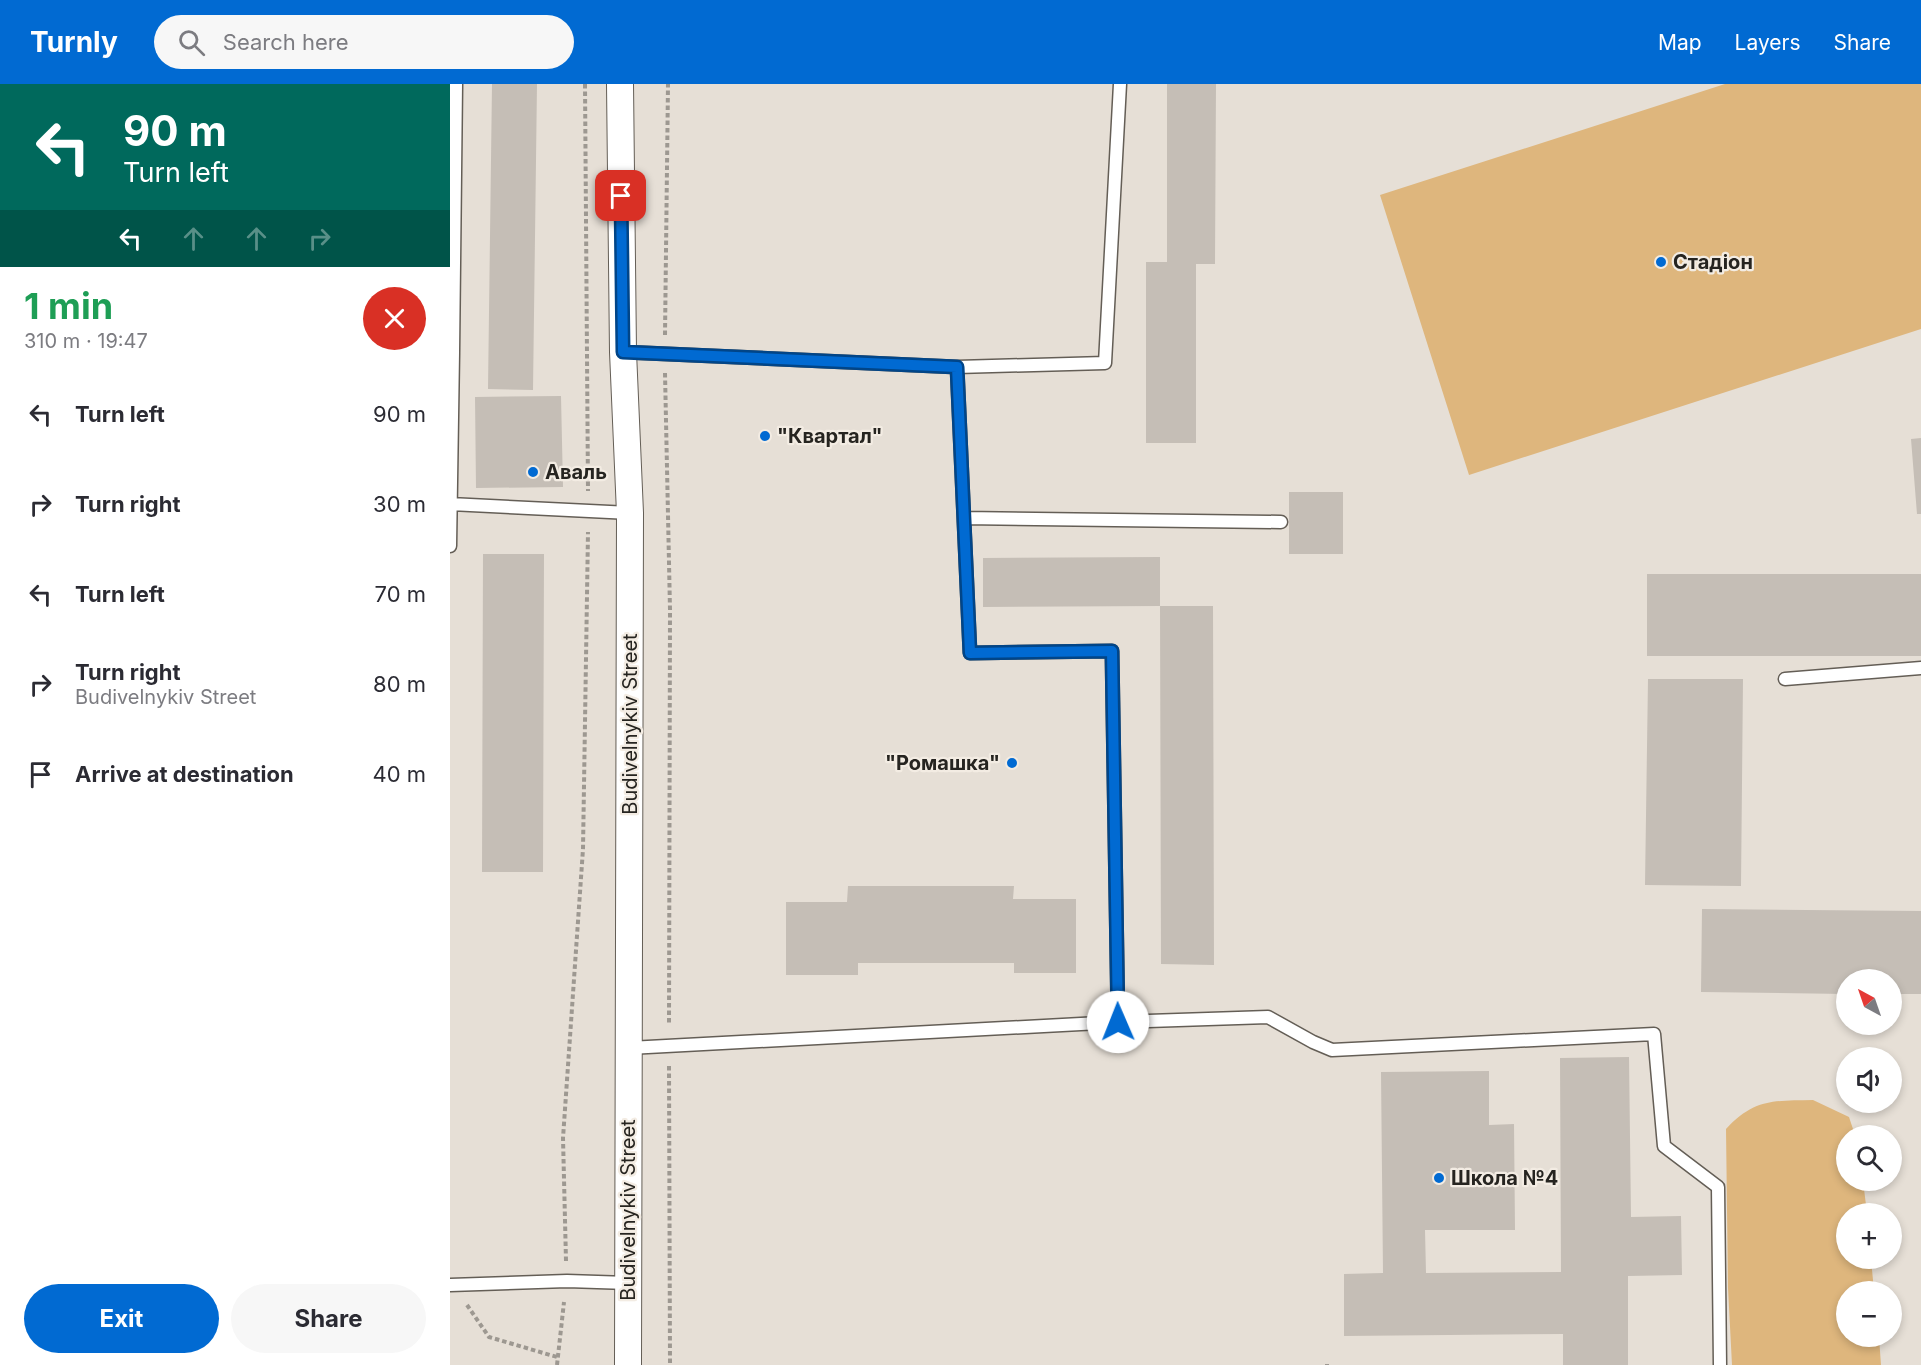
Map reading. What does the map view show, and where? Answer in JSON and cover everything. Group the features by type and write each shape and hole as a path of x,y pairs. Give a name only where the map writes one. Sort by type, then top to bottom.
{"street":[{"name":"Budivelnykiv Street","path":"620,84 623,352 630,513 628,1365"}],"lane":[{"path":"450,546 456,84"},
{"path":"623,352 957,367 1105,363 1120,84"},
{"path":"957,367 970,653 1112,651 1118,1022"},
{"path":"450,504 630,513"},
{"path":"964,518 1281,522"},
{"path":"1785,679 1921,668"},
{"path":"629,1048 1118,1022 1268,1017 1332,1050 1654,1034 1664,1146 1719,1187 1720,1365"},
{"path":"452,1285 567,1281 628,1283"}],"path":[{"path":"556,1365 567,1281 563,1138 583,849 588,511 585,84"},
{"path":"668,84 665,354 670,610 668,887 670,1365"},
{"path":"452,1285 489,1337 557,1358"}],"shaded area":[{"name":"Стадіон","path":"1725,84 1921,84 1921,329 1469,475 1380,195"},
{"path":"1813,1100 1836,1111 1836,1113 1849,1117 1852,1125 1836,1125 1836,1191 1864,1191 1866,1203 1836,1203 1836,1269 1872,1269 1873,1281 1836,1281 1836,1347 1880,1347 1881,1365 1732,1365 1728,1288 1726,1129 1736,1119 1756,1106 1776,1101"}],"building":[{"path":"492,84 537,84 533,390 488,389"},
{"path":"1167,84 1216,84 1215,264 1196,264 1196,443 1146,443 1146,262 1167,262"},
{"path":"561,396 563,487 476,488 475,397"},
{"path":"1921,438 1921,514 1917,514 1911,439"},
{"path":"1289,492 1343,492 1343,554 1289,554"},
{"path":"483,554 544,554 543,872 482,872"},
{"path":"1160,557 1160,606 983,607 983,558"},
{"path":"1647,574 1921,574 1921,656 1647,656"},
{"path":"1160,606 1213,606 1214,965 1161,964"},
{"path":"1648,679 1743,679 1741,886 1645,885"},
{"path":"848,886 1014,886 1013,899 1076,899 1076,973 1014,973 1014,963 858,963 858,975 786,975 786,902 847,902"},
{"path":"1702,909 1921,911 1921,994 1902,994 1902,969 1836,969 1836,994 1701,992"},
{"path":"1629,1057 1631,1217 1681,1216 1682,1275 1628,1276 1628,1365 1563,1365 1563,1334 1344,1336 1344,1274 1383,1273 1381,1072 1489,1071 1489,1125 1514,1124 1515,1230 1425,1230 1426,1273 1561,1272 1560,1058"}],"place":[{"name":"Стадіон","path":"1661,262"},
{"name":"\"Квартал\"","path":"765,436"},
{"name":"Аваль","path":"533,472"},
{"name":"\"Ромашка\"","path":"1012,763"},
{"name":"Школа №4","path":"1439,1178"}],"route":[{"path":"621,196 623,352 957,367 970,653 1112,651 1118,1022"}]}
